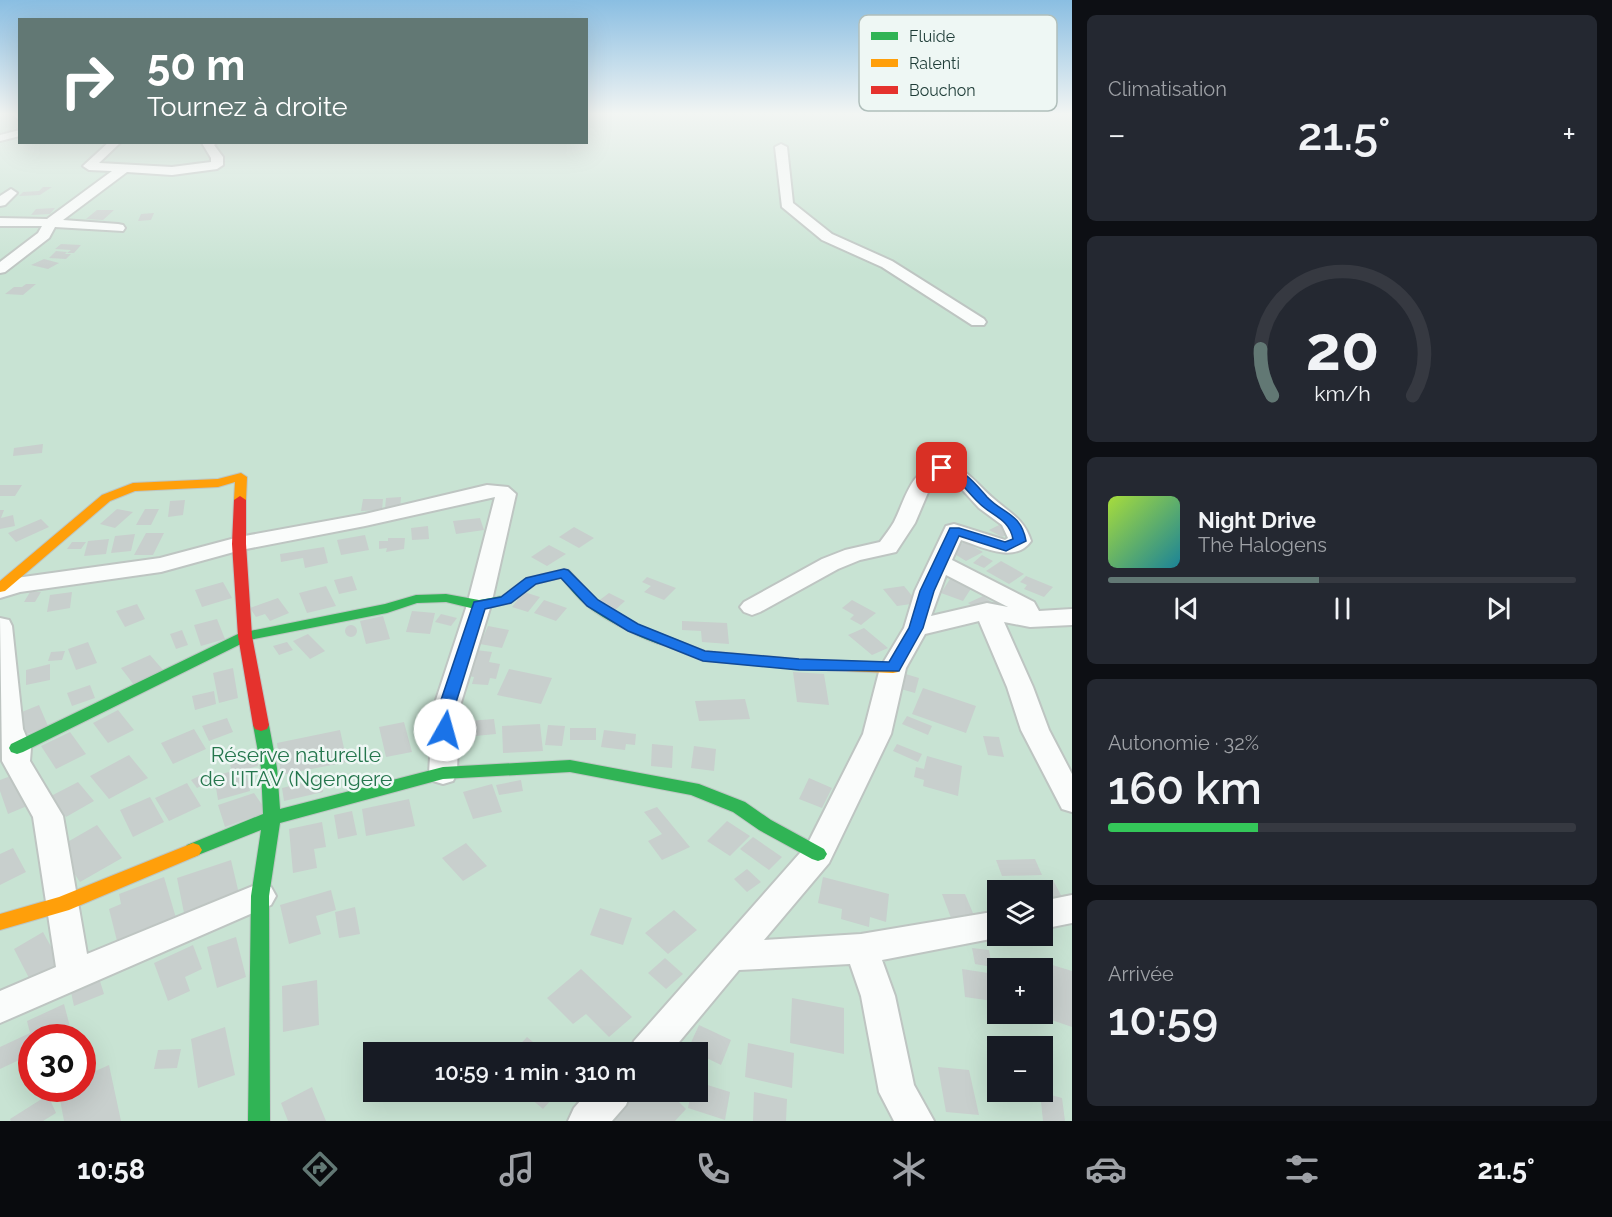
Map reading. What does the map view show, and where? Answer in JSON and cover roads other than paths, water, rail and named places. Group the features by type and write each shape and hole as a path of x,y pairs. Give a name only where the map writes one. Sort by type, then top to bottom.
{"street":[{"path":"95,166 172,171 207,166"},
{"path":"783,166 787,204 827,237 886,264 978,322"},
{"path":"0,269 44,235 50,223 124,168"},
{"path":"0,202 11,193"},
{"path":"0,222 118,228"},
{"path":"657,1042 818,854 877,734 894,668 916,628 927,591 954,531 1006,547 1020,541 1017,529 1006,516 983,500 974,487 952,471 942,468 930,472 916,492 906,521 888,546 830,564 752,606"},
{"path":"0,589 106,498 133,488 218,483 242,477 239,544 245,636 269,768 272,818 260,896 251,1118"},
{"path":"0,589 161,565 239,544 365,520 487,491 501,491 506,494 479,605 446,709 443,773"},
{"path":"940,563 1026,607 1030,619"},
{"path":"11,759 245,636 387,608 416,599 446,598 479,605 506,600 531,581 564,573 592,603 633,628 703,656 799,664 894,668"},
{"path":"916,628 987,611 1030,619 1072,617"},
{"path":"987,611 1020,687 1035,730 1072,801"},
{"path":"0,626 11,759 48,816 74,976"},
{"path":"0,922 62,904 272,818 443,773 570,766 693,789 739,807 765,825 818,854"},
{"path":"0,1007 260,896"},
{"path":"1053,913 1072,909"},
{"path":"732,956 861,949 987,928"},
{"path":"861,949 878,996 897,1092 915,1121"},
{"path":"587,1121 604,1102"}],"park label":[{"name":"Réserve naturelle de l'ITAV (Ngengere","path":"296,767"}]}
